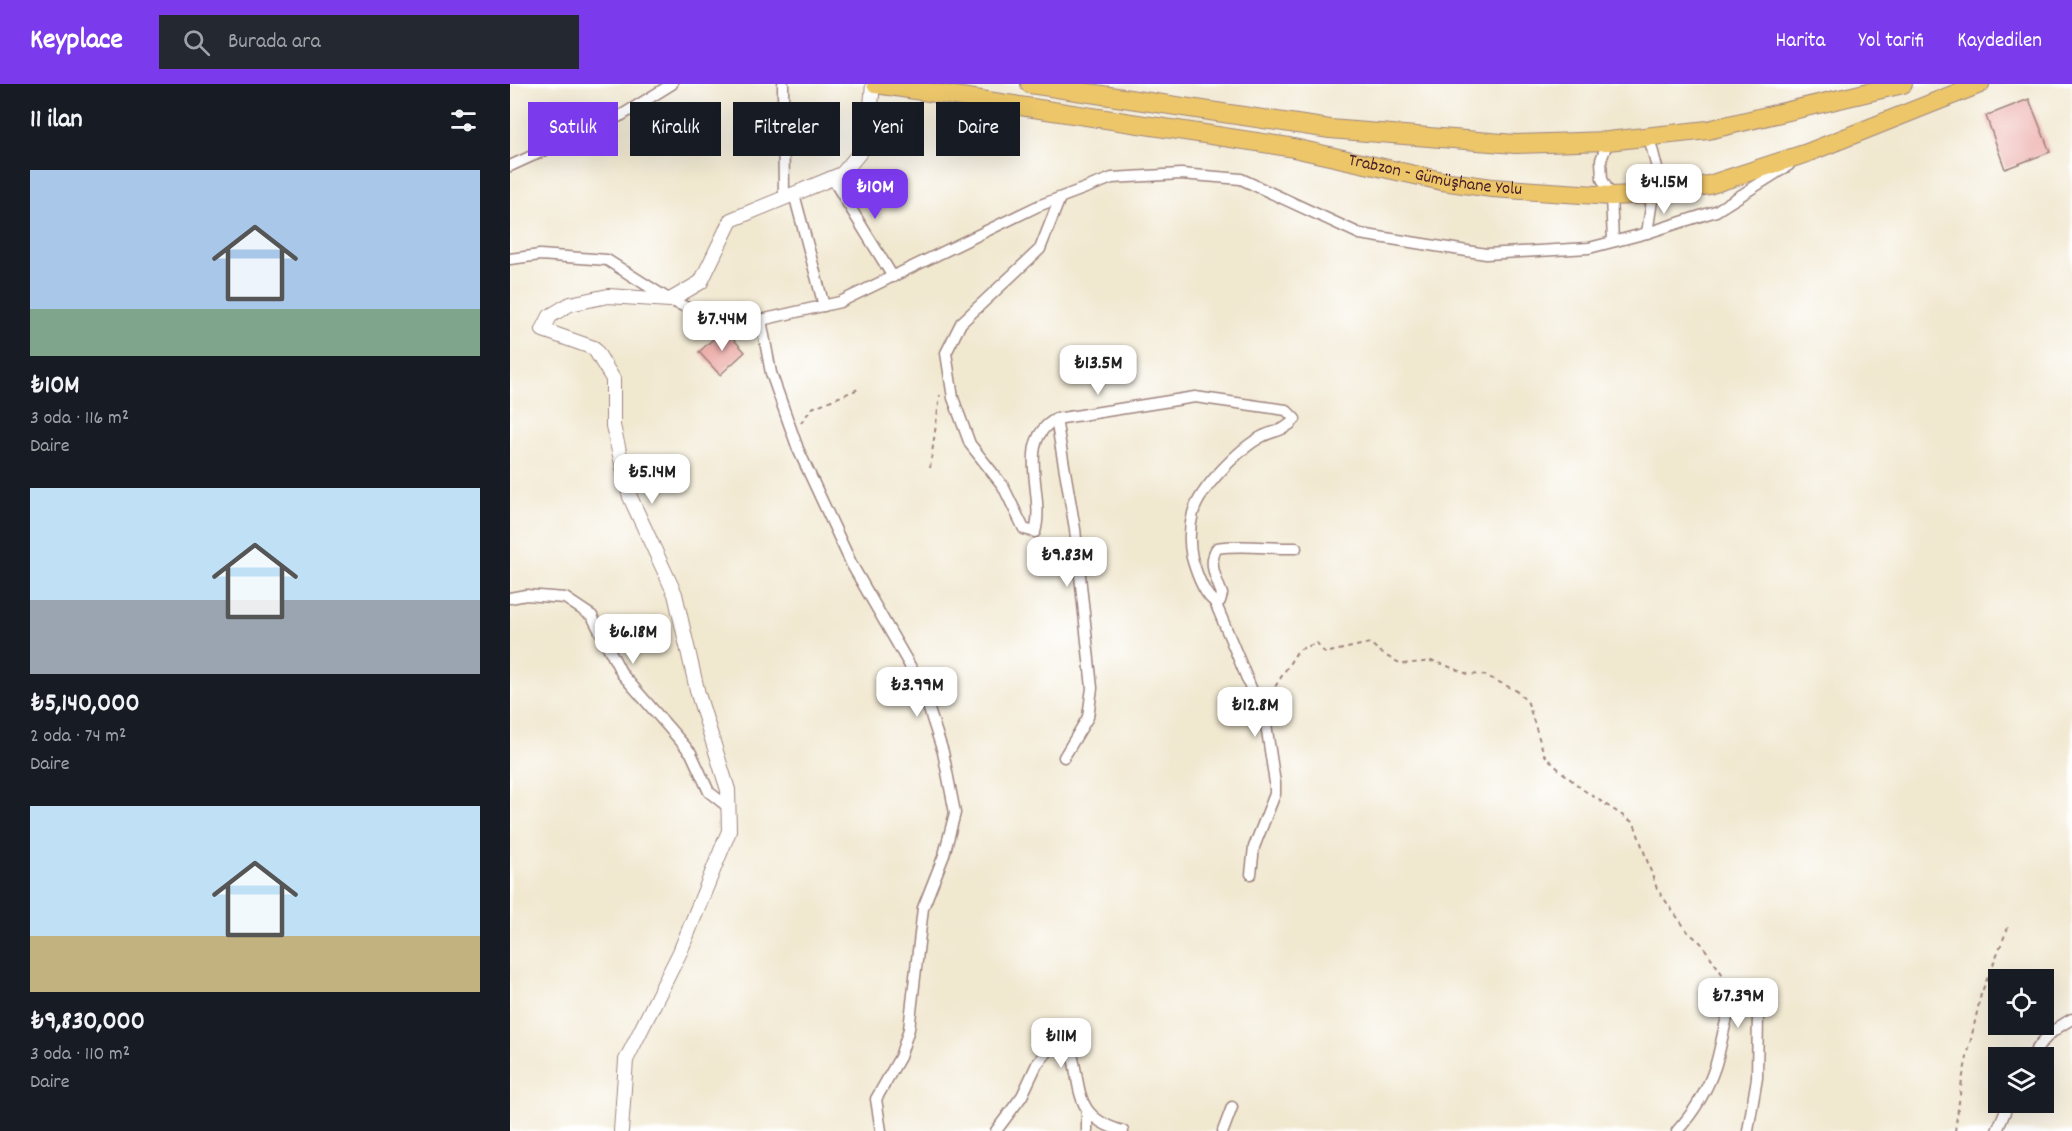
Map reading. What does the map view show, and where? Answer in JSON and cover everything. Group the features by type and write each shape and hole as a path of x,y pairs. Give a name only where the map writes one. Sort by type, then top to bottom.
{"highway":[{"name":"Trabzon - Gümüşhane Yolu","path":"875,84 1289,147 1442,181 1492,188 1611,196 1652,194 1708,185 1807,153 1980,84"},
{"name":"Trabzon - Gümüşhane Yolu","path":"1030,84 1330,129 1515,144 1608,141 1708,130 1903,84"}],"street":[{"path":"510,166 622,115 672,84"},
{"path":"783,84 789,196 824,306"},
{"path":"621,1131 626,1060 680,952 729,831 728,789 698,694 675,594 630,497 613,426 613,379 594,348 543,330 550,316 570,304 608,296 670,300 701,282 731,220 842,174 862,150 869,127 875,84"},
{"path":"1647,233 1657,168 1649,137"},
{"path":"1608,141 1601,160 1602,179 1611,196 1613,241"},
{"path":"510,260 540,255 607,260 670,300 712,320 761,320 840,302 1060,198 1112,178 1181,174 1241,179 1360,234 1486,254 1589,248 1647,233 1716,211 1807,153"},
{"path":"832,178 893,277"},
{"path":"1060,198 1040,249 961,323 946,353 953,398 970,444 1004,486 1024,529 1035,532 1040,516 1033,471 1035,439 1045,425 1056,419 1195,397 1286,410 1295,419 1287,429 1263,436 1237,455 1204,491 1193,512 1189,545 1196,572 1215,602 1266,724 1275,794 1257,838 1251,874"},
{"path":"761,320 771,373 798,448 852,565 921,685 943,752 955,813 944,855 923,908 909,1029 900,1057 876,1099 881,1131"},
{"path":"1056,419 1075,529 1092,688 1088,717 1064,757"},
{"path":"1215,602 1220,601 1222,594 1213,572 1213,555 1217,549 1240,545 1271,549 1296,548"},
{"path":"510,590 526,595 565,598 592,616 622,674 691,753 709,792 729,807"},
{"path":"510,598 526,595"},
{"path":"1677,1131 1695,1111 1715,1067 1728,1010 1737,996 1749,998 1758,1014 1757,1078 1749,1131"},
{"path":"2038,1047 2056,1028 2072,1019"},
{"path":"996,1131 1022,1096 1037,1064 1056,1042 1070,1042 1078,1096 1087,1112 1108,1127 1124,1131"},
{"path":"1223,1131 1232,1107"},
{"path":"1087,1112 1087,1131"},
{"path":"1997,1131 2004,1113"}],"path":[{"path":"930,468 938,401 943,384 949,376"},
{"path":"798,448 802,439 801,422 805,414 819,404 837,400 861,388"},
{"path":"1266,724 1275,687 1298,650 1317,643 1325,653 1370,643 1384,655 1402,664 1434,662 1468,674 1485,675 1516,691 1528,703 1544,753 1582,789 1634,823 1656,889 1688,932 1701,943 1737,996"},
{"path":"1955,1131 1962,1080 1981,994 2009,925"}],"building":[{"path":"2029,99 2050,152 2005,169 1986,116"},
{"path":"724,329 745,352 720,375 699,352"}]}
